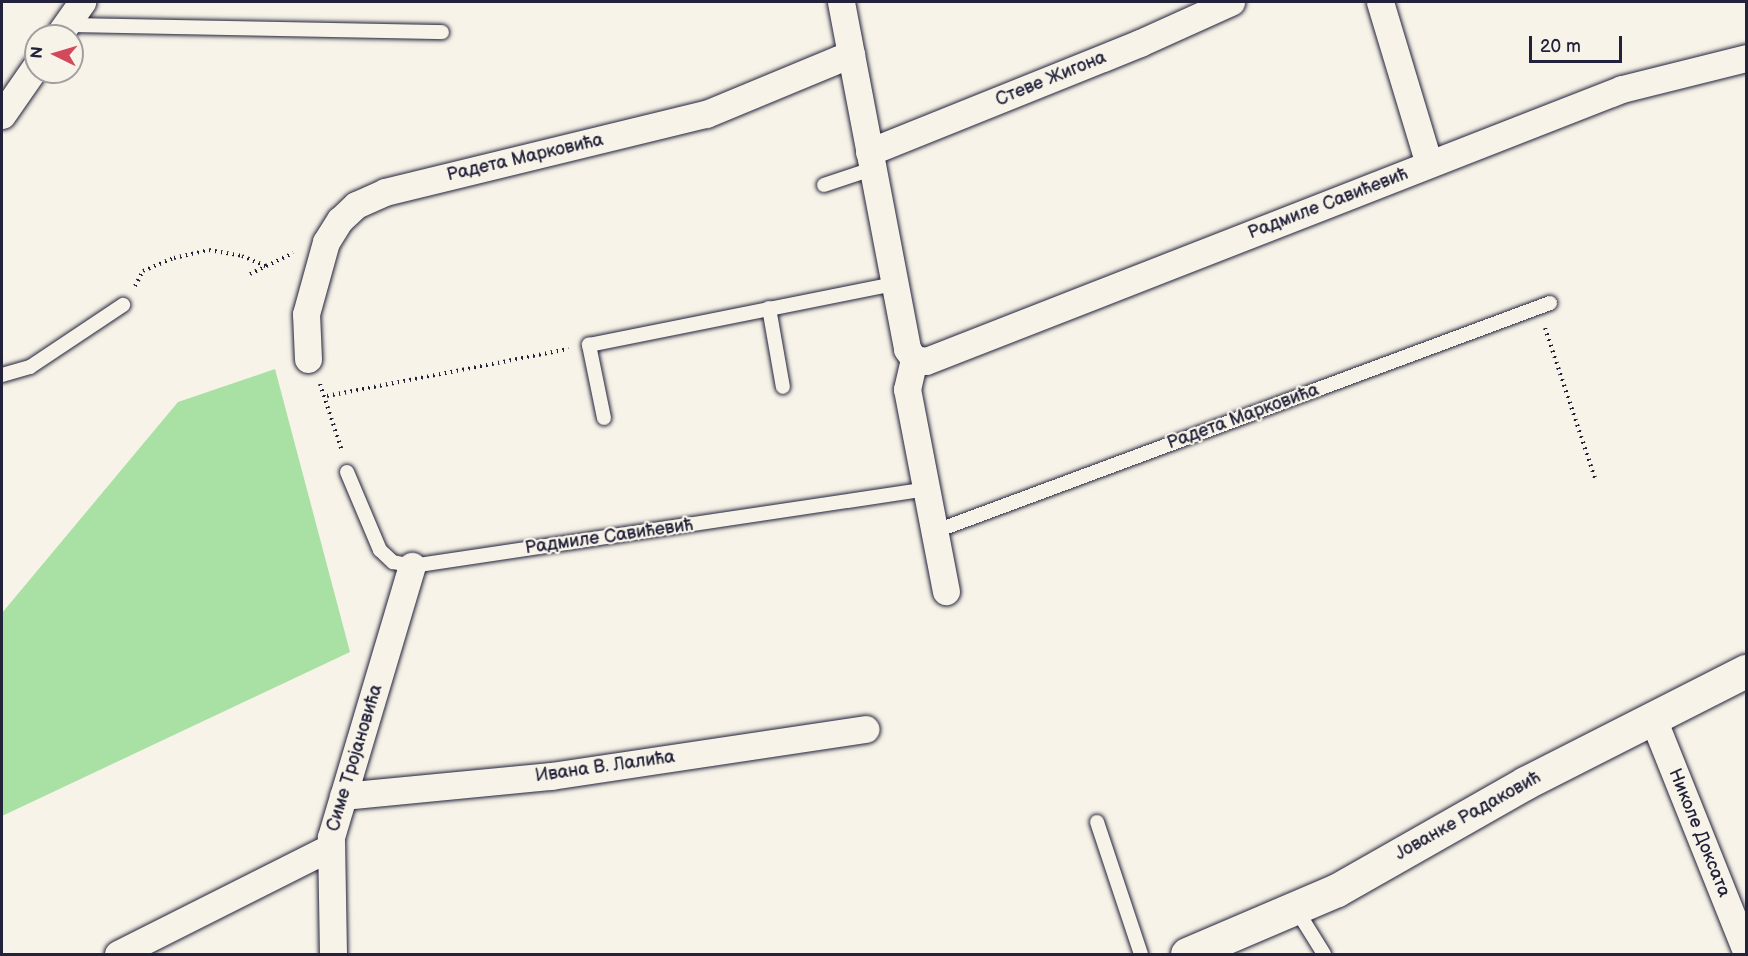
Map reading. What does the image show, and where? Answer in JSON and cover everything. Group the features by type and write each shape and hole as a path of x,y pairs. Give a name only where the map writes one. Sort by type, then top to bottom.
{"main road":[{"name":"Јованке Радаковић","path":"1187,954 1296,909 1652,716 1746,671"}],"street":[{"path":"66,24 82,2"},
{"path":"841,2 907,349 914,359 907,389 946,591"},
{"name":"Стеве Жигона","path":"871,160 1231,2"},
{"path":"1380,2 1429,164"},
{"name":"Радета Марковића","path":"308,359 306,314 326,242 340,220 357,205 385,192 706,114 851,54"},
{"name":"Радмиле Савићевић","path":"914,359 926,361 1622,89 1746,58"},
{"path":"2,115 24,83"},
{"name":"Симе Тројановића","path":"333,954 329,848 412,566"},
{"name":"Николе Доксата","path":"1652,716 1746,951"},
{"name":"Ивана В. Лалића","path":"343,796 551,776 867,729"},
{"path":"118,954 329,848"}],"lane":[{"path":"84,31 442,32"},
{"path":"824,185 871,160"},
{"path":"604,418 589,345 894,284"},
{"path":"2,375 30,367 123,305"},
{"name":"Радета Марковића","path":"936,531 1544,305"},
{"path":"769,308 783,387"},
{"path":"347,472 380,550 393,562 412,566"},
{"name":"Радмиле Савићевић","path":"412,566 927,489"},
{"path":"1097,822 1141,954"},
{"path":"1296,909 1324,954"}],"path":[{"path":"123,305 143,272 174,258 209,250 242,256 267,266"},
{"path":"1544,305 1595,478"},
{"path":"327,396 589,345"},
{"path":"308,359 327,396 347,472"}],"green space":[{"path":"275,369 350,652 2,816 2,613 178,402"}]}
